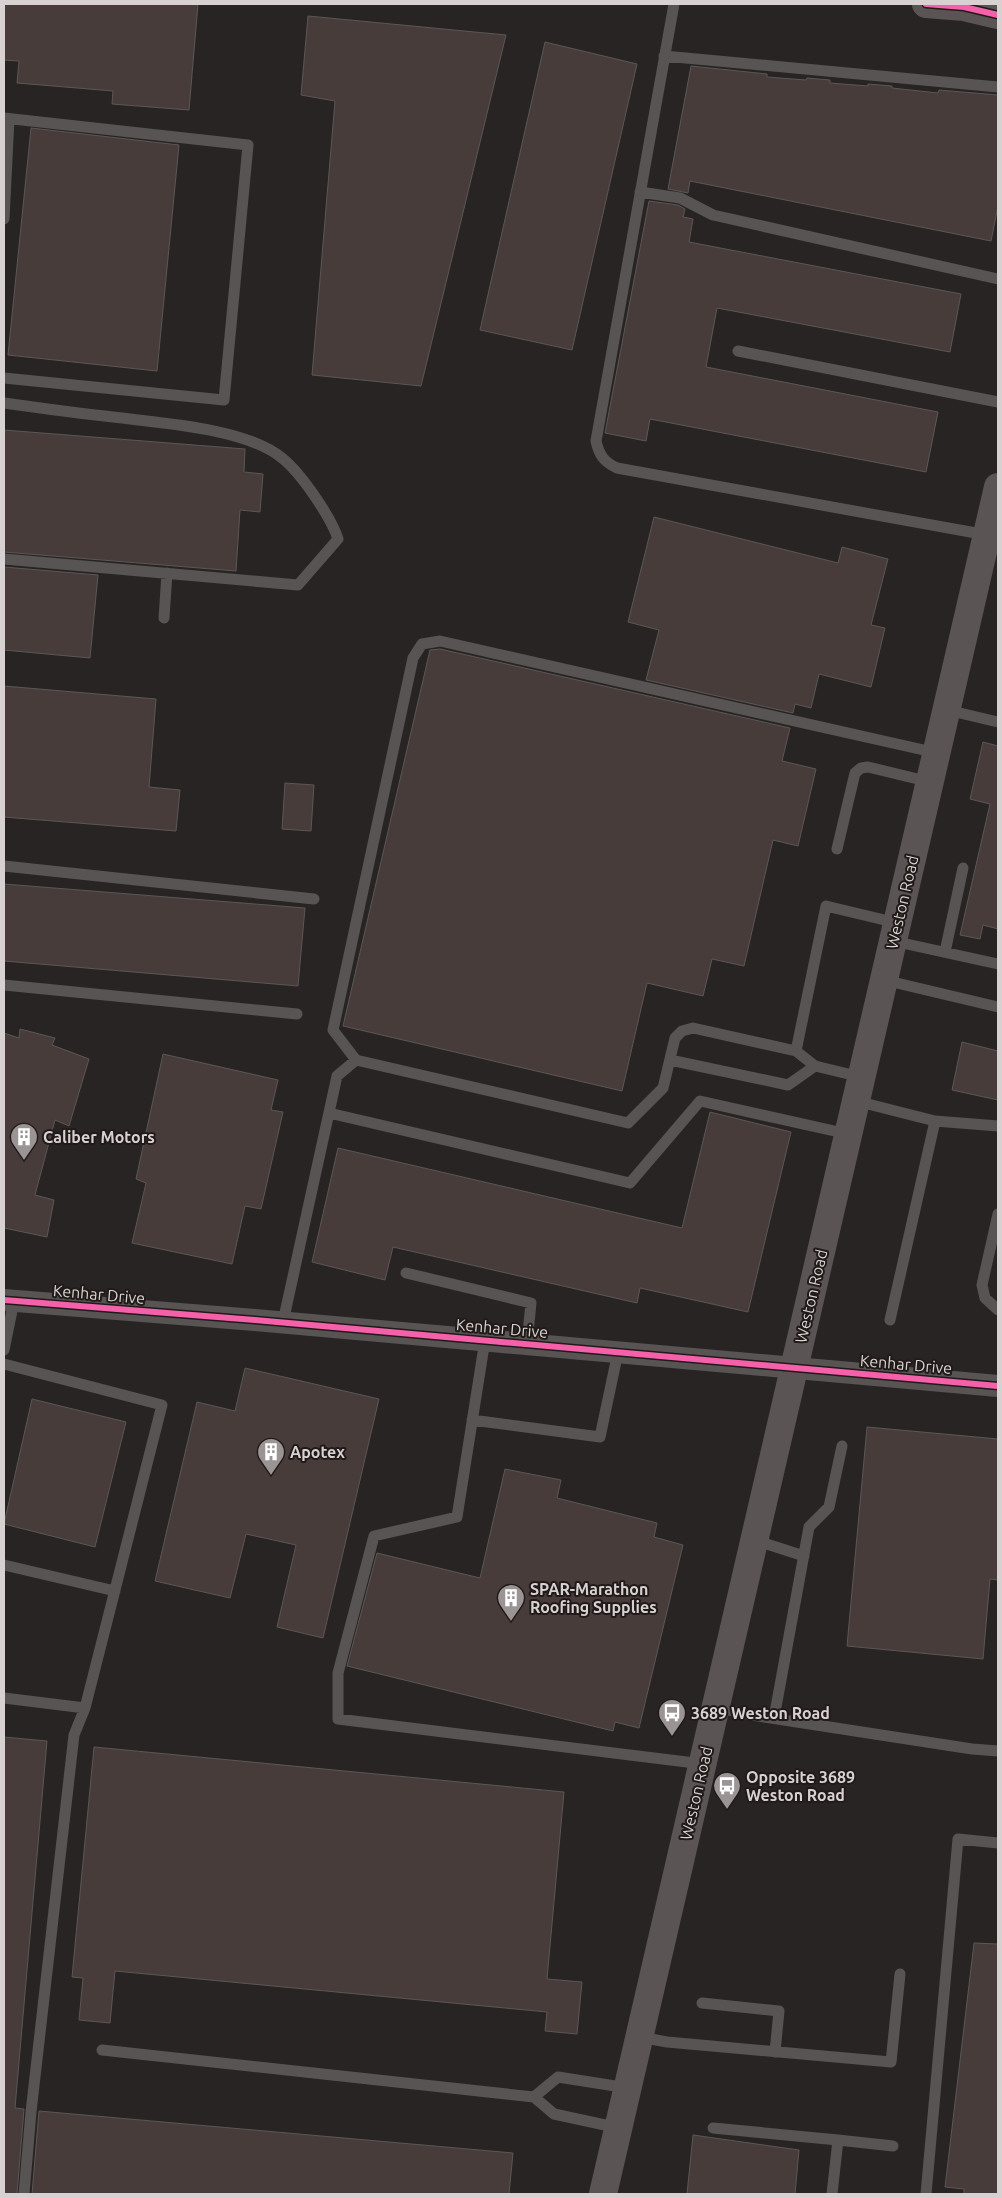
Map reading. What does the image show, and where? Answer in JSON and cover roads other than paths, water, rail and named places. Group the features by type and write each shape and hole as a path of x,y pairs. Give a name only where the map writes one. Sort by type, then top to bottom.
{"main road":[{"path":"926,4 964,7 998,15"},
{"name":"Weston Road","path":"603,2194 998,486"}],"street":[{"name":"Kenhar Drive","path":"9,1300 283,1322 998,1386"}],"lane":[{"path":"674,4 596,441 598,454 607,463 618,468 987,535"},
{"path":"664,56 998,87"},
{"path":"4,219 6,118 248,146 224,400 4,378"},
{"path":"640,192 680,198 713,215 998,279"},
{"path":"738,351 998,402"},
{"path":"4,403 188,427 233,436 264,447 283,459 311,492 333,523 338,539 298,585 4,559"},
{"path":"164,618 167,574"},
{"path":"937,753 440,640 422,644 413,658 333,1030 356,1060 628,1123 664,1088 675,1038 682,1031 693,1028 796,1050 815,1066 859,1089 935,1121 998,1126"},
{"path":"946,710 998,722"},
{"path":"837,848 855,773 861,768 868,767 930,782"},
{"path":"4,866 314,899"},
{"path":"945,952 963,868"},
{"path":"796,1050 826,906 945,952 998,964"},
{"path":"884,980 998,1007"},
{"path":"4,985 297,1014"},
{"path":"283,1322 337,1076 356,1060"},
{"path":"670,1060 788,1085 815,1066"},
{"path":"329,1113 630,1183 700,1101 848,1134"},
{"path":"890,1320 935,1121"},
{"path":"998,1214 982,1285 985,1298 998,1310"},
{"path":"406,1273 531,1303 527,1344"},
{"path":"4,1350 9,1300"},
{"path":"485,1340 457,1517 374,1536 338,1673 338,1719 703,1764"},
{"path":"472,1420 600,1438 618,1352"},
{"path":"4,1364 162,1405 85,1708 74,1735 31,2112 24,2194"},
{"path":"774,1718 809,1527 829,1507 842,1446"},
{"path":"754,1540 804,1556"},
{"path":"4,1565 115,1590"},
{"path":"4,1698 85,1708"},
{"path":"716,1707 972,1749 998,1751"},
{"path":"926,2194 958,1838 998,1843"},
{"path":"640,2037 667,2042 891,2062 900,1974"},
{"path":"702,2003 779,2011 775,2052"},
{"path":"102,2050 534,2097 554,2114 618,2128"},
{"path":"534,2097 558,2077 628,2088"},
{"path":"713,2128 893,2146"},
{"path":"832,2194 838,2140"}],"place":[{"name":"Caliber Motors","path":"24,1161"},
{"name":"Apotex","path":"271,1476"},
{"name":"SPAR-Marathon Roofing Supplies","path":"511,1622"},
{"name":"3689 Weston Road","path":"672,1737"},
{"name":"Opposite 3689 Weston Road","path":"727,1810"}]}
